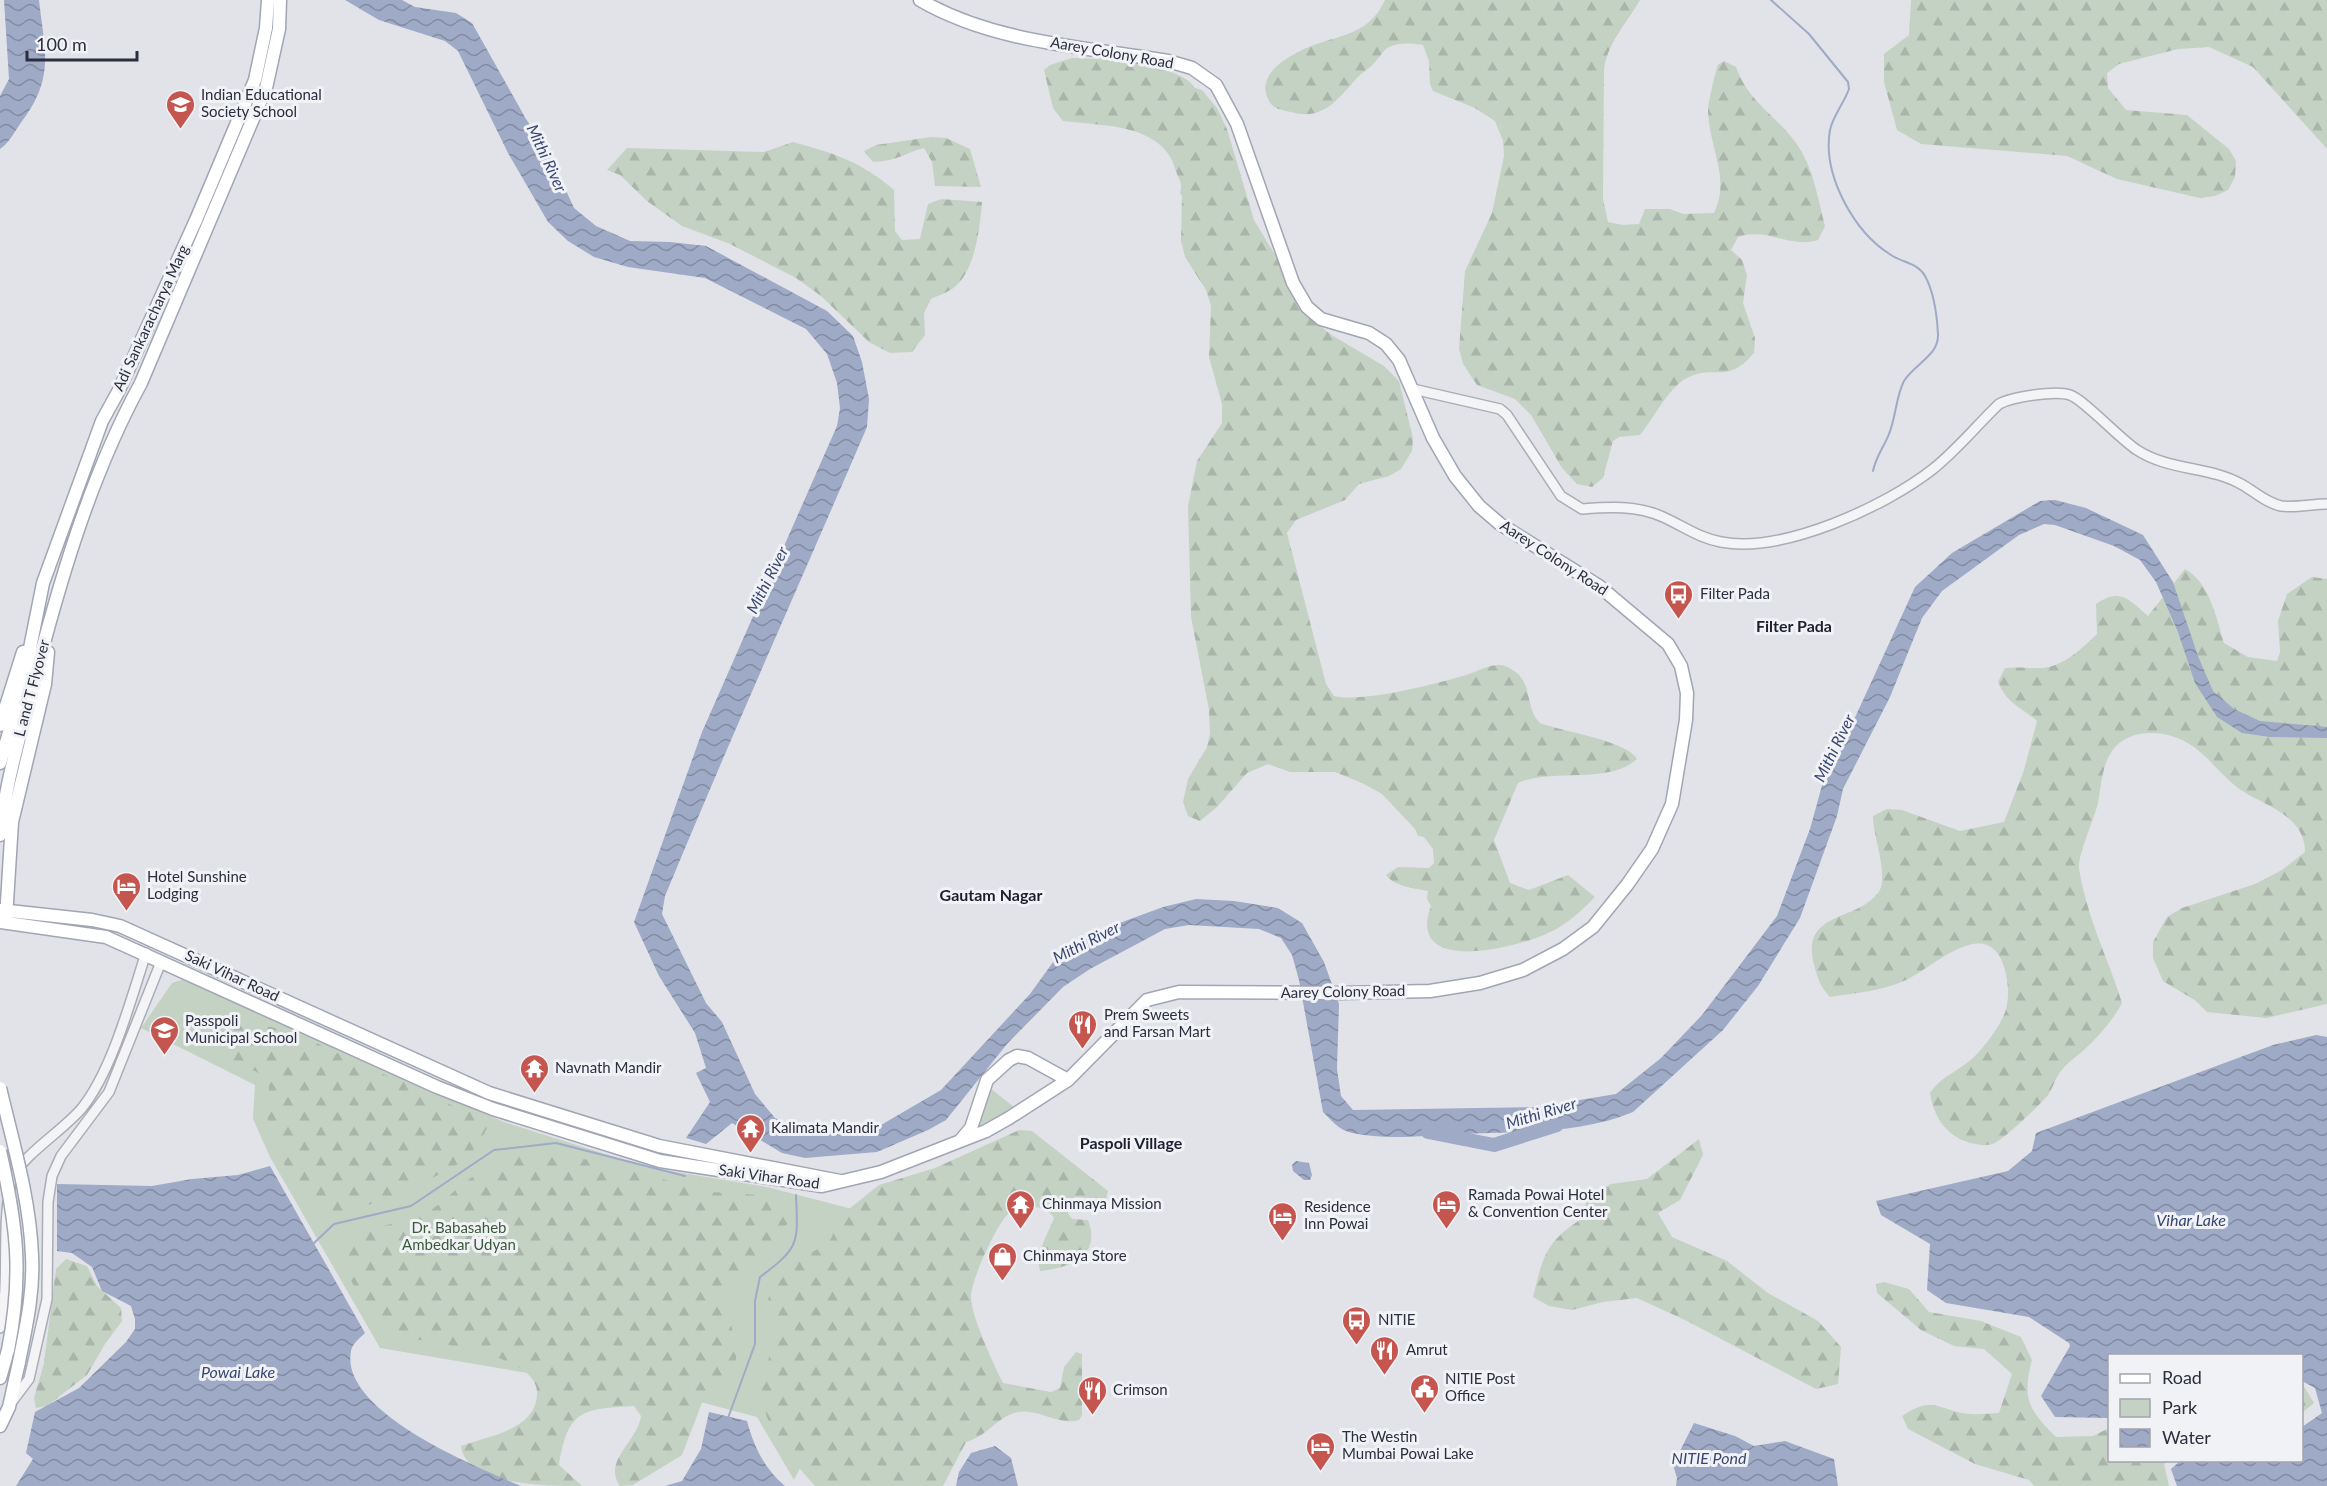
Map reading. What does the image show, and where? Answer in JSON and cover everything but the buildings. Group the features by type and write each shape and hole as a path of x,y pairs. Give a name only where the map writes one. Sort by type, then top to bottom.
{"main road":[{"name":"Adi Sankaracharya Marg","path":"33,636 43,583 88,454 192,230 255,80 266,28 268,0"},
{"name":"Adi Sankaracharya Marg","path":"52,612 116,428 141,383 266,88 279,29 280,0"},
{"name":"Aarey Colony Road","path":"841,1181 866,1177 957,1143 1009,1118 1068,1080 1147,1000 1179,992 1342,993 1430,990 1480,983 1523,970 1563,949 1593,927 1652,849 1672,804 1686,720 1687,693 1680,666 1668,644 1599,586 1500,524 1479,506 1455,476 1433,438 1400,360 1386,344 1369,333 1321,319 1307,307 1293,283 1237,124 1216,85 1192,68 1176,63 1001,33 934,8 920,0"},
{"name":"L and T Flyover","path":"0,763 52,612"},
{"path":"3,916 3,840 45,684 52,612"},
{"name":"L and T Flyover","path":"3,840 14,758 31,669 33,636"},
{"path":"0,725 22,654 33,636"},
{"name":"Saki Vihar Road","path":"3,916 92,920 120,926 489,1094 694,1159"},
{"name":"Saki Vihar Road","path":"3,916 106,936 437,1087 494,1109 634,1152 841,1181"},
{"path":"146,953 150,939"},
{"path":"161,962 167,946"},
{"path":"238,996 245,982"},
{"path":"957,1143 971,1128 987,1080 1009,1060 1017,1056 1028,1058 1068,1080"},
{"path":"0,1088 27,1207 32,1257 30,1302 19,1362 9,1407 0,1426"},
{"path":"634,1152 638,1140"},
{"path":"0,1150 14,1211 18,1279 8,1350 0,1378"}],"street":[{"path":"1413,389 1500,409 1507,415 1561,496 1574,506 1582,509 1635,509 1663,517 1693,534 1737,545 1801,535 1839,522 1905,488 1935,468 1998,404 2006,400 2055,393 2077,398 2112,432 2139,452 2169,465 2231,480 2271,503 2283,506 2327,504"},
{"path":"0,1328 5,1285 4,1212 13,1176 37,1149 68,1123 95,1089 146,953"},
{"path":"9,1407 29,1379 39,1342 47,1299 48,1202 52,1176 61,1156 109,1092 161,962"}],"green space":[{"path":"1385,0 1640,0 1609,50 1604,69 1603,199 1608,222 1623,225 1639,224 1645,209 1670,209 1683,214 1714,213 1719,200 1720,175 1708,111 1718,65 1724,61 1736,67 1748,90 1788,133 1807,162 1825,226 1818,240 1797,242 1769,236 1749,235 1738,237 1731,250 1742,260 1747,275 1743,303 1755,338 1754,353 1736,369 1697,374 1680,383 1667,396 1640,435 1619,437 1613,441 1603,478 1592,487 1577,484 1562,468 1531,415 1515,399 1477,385 1463,364 1459,349 1465,271 1492,213 1504,156 1503,141 1495,121 1475,108 1433,91 1430,84 1429,61 1423,45 1414,44 1400,44 1387,48 1331,105 1323,110 1303,114 1281,110 1268,99 1266,84 1268,77 1278,65 1310,46 1358,29 1377,13"},
{"path":"1911,0 2327,0 2327,149 2253,67 2209,47 2178,49 2119,64 2107,73 2108,88 2126,110 2187,115 2229,149 2236,161 2235,177 2228,190 2215,196 2200,198 2117,179 2067,156 1921,144 1897,130 1884,82 1884,54 1909,35"},
{"path":"1072,58 1119,61 1157,68 1174,73 1187,80 1195,88 1202,90 1217,108 1227,129 1254,220 1281,265 1303,313 1333,336 1384,366 1399,381 1413,438 1412,451 1401,469 1389,476 1359,484 1345,500 1296,520 1287,533 1326,684 1334,696 1363,697 1400,692 1497,665 1506,666 1520,676 1524,682 1532,711 1540,723 1608,742 1631,752 1637,759 1611,772 1547,777 1518,783 1494,840 1510,883 1529,890 1568,875 1595,897 1555,930 1533,939 1491,950 1448,949 1434,942 1427,928 1431,906 1427,899 1428,891 1400,885 1386,875 1398,867 1429,868 1434,863 1433,849 1424,837 1418,836 1415,829 1382,794 1335,772 1290,772 1268,764 1247,773 1217,807 1200,821 1188,816 1183,802 1188,779 1207,747 1210,733 1209,710 1191,617 1188,506 1197,461 1222,423 1222,404 1209,357 1211,306 1206,290 1185,257 1181,241 1181,184 1169,155 1159,144 1145,135 1113,126 1063,121 1053,108 1044,70 1050,65"},
{"path":"931,137 946,138 970,149 981,187 935,186 932,162 924,148 880,162 873,162 864,151 876,145"},
{"path":"793,142 822,150 858,165 894,190 895,231 902,240 920,239 928,204 941,199 982,202 975,249 966,273 952,289 931,299 924,313 925,335 912,352 890,353 869,342 821,296 796,278 730,244 682,226 647,201 620,175 607,170 627,148 764,152"},
{"path":"2185,569 2201,583 2211,601 2224,643 2248,657 2277,661 2280,652 2278,621 2287,594 2312,577 2327,579 2327,1004 2266,1018 2207,1012 2196,1001 2163,981 2153,958 2153,942 2167,917 2182,908 2255,884 2282,870 2305,852 2304,841 2300,832 2287,817 2240,790 2191,745 2172,736 2161,734 2139,734 2128,737 2112,751 2106,763 2098,803 2079,862 2082,885 2092,920 2122,1003 2100,1033 2061,1071 2048,1095 2013,1129 1989,1145 1980,1145 1958,1138 1942,1124 1933,1107 1930,1093 1940,1082 1975,1056 2002,1019 2008,1001 2008,989 2005,970 1997,953 1987,945 1974,944 1960,948 1897,984 1830,997 1818,978 1814,965 1812,948 1815,935 1822,926 1857,909 1878,893 1881,886 1882,868 1873,816 1887,809 1902,810 1960,831 2004,822 2024,770 2037,721 2010,700 2002,690 1998,682 2005,668 2044,668 2069,658 2097,634 2096,604 2112,596 2130,601 2148,616"},
{"name":"Dr. Babasaheb Ambedkar Udyan","path":"197,975 416,1084 504,1122 646,1167 767,1187 895,1220 827,1416 794,1480 757,1417 704,1403 380,1348 270,1157 253,1119 255,1085 141,1028 172,983"},
{"path":"245,1021 301,1034 380,1073 414,1085 425,1095 481,1116 487,1128 466,1158 437,1176 398,1194 359,1208 343,1212 326,1210 302,1193 278,1152 268,1123 267,1078 255,1071 228,1067 218,1047 220,1032 231,1023"},
{"path":"989,1087 1015,1108 976,1127"},
{"path":"1019,1130 1032,1131 1108,1191 1106,1199 1075,1197 1069,1204 1068,1213 1072,1219 1088,1220 1091,1243 1087,1251 1072,1263 1040,1271 1039,1257 1054,1218 1050,1212 1034,1207 1017,1209 1008,1213 979,1267 972,1289 972,1305 1003,1383 1051,1392 1060,1388 1064,1367 1076,1352 1082,1354 1082,1415 1079,1420 1064,1421 1026,1411 1010,1414 966,1442 943,1486 815,1486 780,1443 767,1418 763,1404 762,1391 772,1344 768,1308 771,1292 801,1260 829,1241 835,1220 879,1185 935,1168"},
{"path":"1699,1139 1703,1155 1680,1200 1658,1213 1672,1237 1727,1261 1768,1293 1818,1321 1841,1347 1838,1384 1816,1389 1685,1320 1637,1298 1603,1302 1572,1310 1549,1306 1533,1297 1543,1260 1561,1234 1583,1218 1587,1197 1611,1184 1647,1179"},
{"path":"534,1153 591,1160 711,1192 759,1195 781,1204 788,1212 788,1223 775,1242 726,1293 736,1346 733,1368 724,1378 708,1387 682,1455 633,1485 620,1486 615,1468 641,1416 634,1406 589,1411 573,1423 567,1433 559,1465 582,1486 511,1481 477,1469 466,1459 461,1446 509,1430 529,1415 535,1405 537,1393 533,1380 522,1370 506,1361 486,1354 392,1334 369,1309 353,1285 343,1263 342,1249 350,1234 419,1217 483,1170 508,1159"},
{"path":"66,1259 87,1266 97,1286 121,1308 122,1321 87,1375 47,1406 36,1408 34,1398 44,1363 56,1269"},
{"path":"1884,1282 1909,1289 1929,1312 1981,1321 2021,1337 2032,1360 2028,1385 2030,1403 2039,1419 2056,1437 2093,1436 2108,1428 2108,1462 2167,1462 2164,1464 2169,1486 2034,1486 2029,1480 1975,1464 1908,1429 1902,1416 1922,1406 1936,1406 1970,1414 1999,1413 2012,1374 1984,1349 1954,1346 1921,1330 1877,1293 1876,1284"},
{"path":"2303,1385 2314,1403 2303,1412"}],"water":[{"path":"4,0 39,0 45,65 39,93 31,108 11,138 0,149 0,96 9,79"},
{"path":"345,0 402,0 415,7 456,13 472,23 526,119 549,153 574,208 596,226 630,241 706,246 827,311 853,336 862,362 869,399 867,427 665,896 662,914 706,1003 722,1022 755,1094 775,1118 799,1128 821,1130 881,1125 941,1090 1030,994 1056,958 1070,946 1098,931 1163,907 1196,899 1234,901 1278,908 1302,923 1324,962 1339,1004 1337,1069 1341,1096 1353,1110 1537,1107 1616,1094 1661,1058 1702,1015 1777,916 1810,829 1826,771 1852,724 1915,587 1952,553 2040,501 2055,500 2086,508 2143,535 2173,582 2198,656 2213,691 2234,709 2260,721 2327,727 2327,738 2270,737 2242,733 2217,717 2195,683 2178,632 2156,582 2140,560 2114,546 2055,525 2044,524 2019,535 1942,591 1922,618 1890,697 1843,789 1837,816 1800,918 1758,986 1723,1030 1633,1112 1591,1124 1524,1132 1404,1137 1347,1132 1323,1112 1299,980 1292,955 1281,938 1259,929 1189,925 1165,929 1090,969 1063,987 1007,1044 946,1120 877,1152 805,1158 782,1153 732,1123 706,1144 686,1138 710,1102 696,1073 706,1068 695,1033 659,976 634,922 702,732 837,426 840,408 837,383 827,354 806,329 705,278 628,267 594,257 568,241 548,222 508,153 458,51 445,41 379,20"},
{"name":"Vihar Lake","path":"2316,1035 2327,1037 2327,1486 2177,1486 2171,1469 2179,1462 2303,1462 2303,1426 2322,1413 2315,1388 2303,1382 2303,1354 2108,1354 2108,1418 2055,1417 2041,1396 2070,1346 2069,1343 2029,1317 1946,1303 1927,1290 1930,1244 1881,1215 1876,1201 2008,1171 2032,1151 2036,1133 2273,1045"},
{"path":"1296,1161 1309,1163 1312,1175 1310,1180 1304,1180 1293,1171 1292,1165"},
{"name":"Powai Lake","path":"270,1166 365,1333 351,1351 353,1374 366,1395 388,1416 415,1434 445,1451 521,1486 16,1486 33,1459 26,1453 35,1412 79,1388 126,1342 135,1329 131,1306 102,1291 92,1267 72,1253 57,1251 57,1184 152,1186 192,1179 238,1175"},
{"path":"709,1412 747,1421 761,1457 771,1472 785,1486 665,1486 682,1481 701,1449"},
{"name":"NITIE Pond","path":"1694,1423 1735,1436 1754,1446 1785,1441 1834,1459 1838,1486 1676,1486 1677,1478 1673,1465"},
{"path":"995,1446 1011,1458 1018,1486 956,1486 959,1472 971,1453"}],"waterway":[{"path":"1771,0 1809,34 1848,82 1849,89 1831,125 1829,147 1831,165 1844,201 1853,217 1877,245 1922,272 1931,289 1938,327 1937,342 1930,354 1904,381 1887,439 1873,471"},
{"name":"Mithi River","path":"1428,1132 1494,1145 1557,1125"},
{"path":"312,1245 334,1224 411,1206 494,1150 556,1143 685,1176"},
{"path":"728,1418 755,1344 755,1301 760,1277 783,1258 794,1243 797,1224 796,1195"}],"place":[{"name":"Indian Educational Society School","path":"180,130"},
{"name":"Filter Pada","path":"1679,620"},
{"name":"Hotel Sunshine Lodging","path":"126,912"},
{"name":"Prem Sweets and Farsan Mart","path":"1083,1050"},
{"name":"Passpoli Municipal School","path":"164,1056"},
{"name":"Navnath Mandir","path":"534,1094"},
{"name":"Kalimata Mandir","path":"750,1154"},
{"name":"Chinmaya Mission","path":"1021,1230"},
{"name":"Ramada Powai Hotel & Convention Center","path":"1447,1230"},
{"name":"Residence Inn Powai","path":"1283,1242"},
{"name":"Chinmaya Store","path":"1002,1282"},
{"name":"NITIE","path":"1357,1346"},
{"name":"Amrut","path":"1385,1376"},
{"name":"NITIE Post Office","path":"1424,1414"},
{"name":"Crimson","path":"1092,1416"},
{"name":"The Westin Mumbai Powai Lake","path":"1321,1472"}],"district":[{"name":"Filter Pada","path":"1794,626"},
{"name":"Gautam Nagar","path":"991,895"},
{"name":"Paspoli Village","path":"1131,1143"}]}
